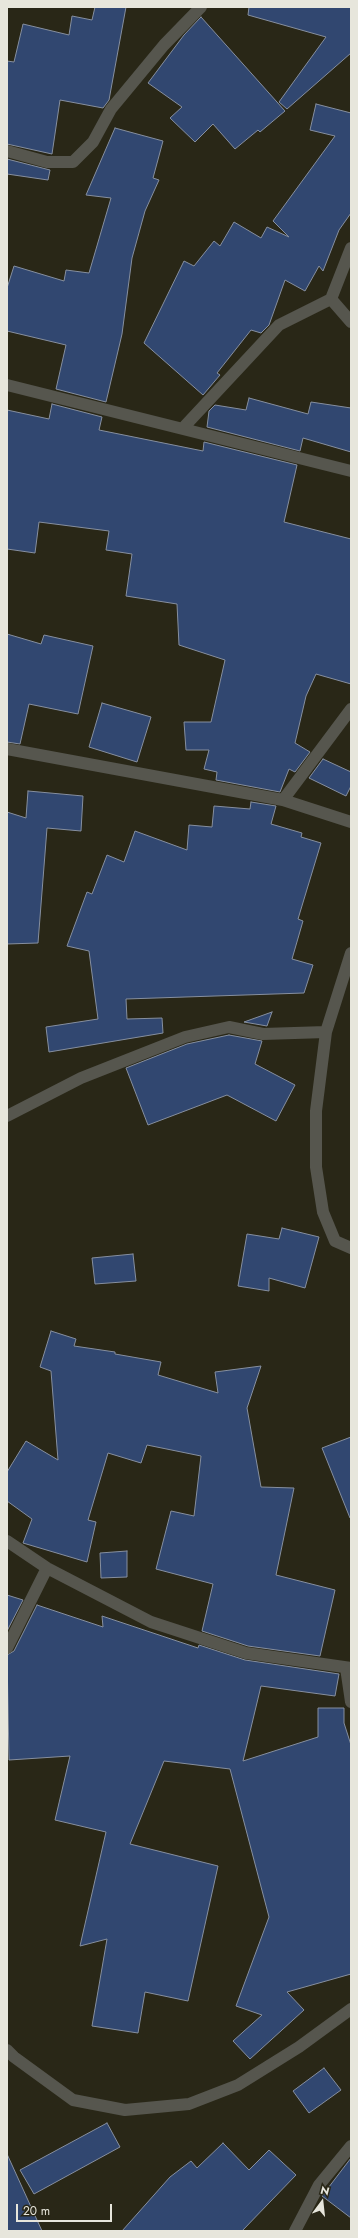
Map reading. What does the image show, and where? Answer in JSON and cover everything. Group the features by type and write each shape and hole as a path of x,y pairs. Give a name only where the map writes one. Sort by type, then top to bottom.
{"street":[{"path":"7,151 47,162 73,162 93,142 111,109 159,51 201,7"},
{"path":"184,428 279,325 331,299 351,248"},
{"path":"331,299 351,322"},
{"path":"7,385 184,428 351,471"},
{"path":"283,800 351,709"},
{"path":"7,749 283,800 351,822"},
{"path":"351,953 326,1032 316,1111 316,1167 323,1212 335,1241 351,1248"},
{"path":"7,1116 81,1078 185,1037 229,1027 263,1034 326,1032"},
{"path":"7,1541 47,1568 151,1622 246,1653 348,1668 351,1702"},
{"path":"7,1648 47,1568"},
{"path":"7,2050 14,2057 73,2100 125,2110 189,2104 238,2085 299,2047 351,2009"},
{"path":"295,2231 319,2185 351,2146"}],"building":[{"path":"95,7 126,7 109,100 103,108 60,100 52,154 7,144 7,61 14,62 23,24 69,35 72,16 92,20"},
{"path":"249,7 351,7 351,53 287,109 279,102 326,37 248,15"},
{"path":"201,17 285,111 260,132 258,130 235,149 213,124 195,142 170,118 182,107 148,83 184,35"},
{"path":"316,104 351,113 351,213 339,230 323,271 319,266 305,291 285,280 269,325 261,333 251,330 217,373 220,375 203,395 144,343 184,261 194,266 214,241 220,246 234,222 261,238 267,227 289,237 273,221 335,136 310,130"},
{"path":"115,128 163,141 153,178 159,180 145,211 132,258 122,334 106,402 56,389 66,345 7,331 7,288 14,266 64,281 66,270 89,273 111,198 86,195"},
{"path":"7,159 50,170 48,180 7,174"},
{"path":"249,398 308,414 311,402 351,408 351,452 303,438 300,451 207,427 209,411 215,405 246,410"},
{"path":"52,404 102,417 99,430 203,451 204,442 297,465 284,522 351,539 351,684 316,674 306,696 295,743 310,752 295,772 289,769 280,792 216,780 217,772 204,769 209,750 186,750 184,722 211,722 225,660 179,645 177,604 126,596 132,554 106,550 109,531 39,522 35,553 7,549 7,410 49,419"},
{"path":"7,634 41,644 44,635 93,646 78,714 29,704 20,744 7,742"},
{"path":"102,703 151,717 137,762 89,747"},
{"path":"323,759 351,772 351,786 346,796 309,778"},
{"path":"28,791 83,796 81,831 47,828 38,943 7,944 7,812 26,818"},
{"path":"251,802 276,806 271,824 302,833 301,837 321,843 298,919 303,921 292,959 313,965 304,993 126,999 127,1019 162,1018 163,1033 49,1052 46,1027 98,1019 89,951 67,946 87,892 92,894 107,855 124,862 135,831 187,850 189,825 212,827 214,806 250,809"},
{"path":"272,1012 267,1026 244,1022"},
{"path":"229,1035 262,1041 255,1064 295,1085 276,1121 227,1095 148,1125 126,1068 187,1044"},
{"path":"282,1228 319,1237 305,1288 269,1278 269,1291 238,1286 247,1234 279,1239"},
{"path":"133,1254 136,1281 95,1284 92,1258"},
{"path":"51,1331 76,1339 74,1346 115,1352 115,1354 161,1362 158,1375 218,1393 215,1372 261,1366 247,1408 261,1487 294,1488 276,1575 335,1590 320,1656 248,1646 202,1631 213,1584 156,1569 171,1511 194,1516 201,1456 147,1445 141,1463 108,1453 88,1520 96,1522 87,1562 23,1543 32,1519 7,1501 7,1472 26,1441 58,1460 51,1371 40,1367"},
{"path":"351,1437 351,1518 350,1518 322,1448"},
{"path":"127,1551 127,1577 101,1578 100,1553"},
{"path":"7,1595 23,1600 7,1631"},
{"path":"37,1605 103,1627 102,1616 198,1648 199,1645 245,1660 339,1674 335,1696 261,1686 243,1761 318,1737 318,1708 344,1708 344,1723 351,1745 351,1974 287,1992 304,2010 250,2059 233,2041 262,2015 236,2006 269,1917 230,1769 164,1761 130,1844 218,1866 188,2001 145,1992 138,2033 92,2026 107,1939 80,1946 106,1832 55,1820 70,1756 9,1760 7,1655 14,1651"},
{"path":"324,2068 341,2090 309,2113 293,2091"},
{"path":"107,2123 120,2147 34,2194 20,2170"},
{"path":"223,2143 249,2170 269,2150 296,2175 242,2231 122,2231 170,2177 191,2161 197,2168"},
{"path":"7,2154 42,2231 7,2231"},
{"path":"351,2158 351,2218 322,2196"}]}
